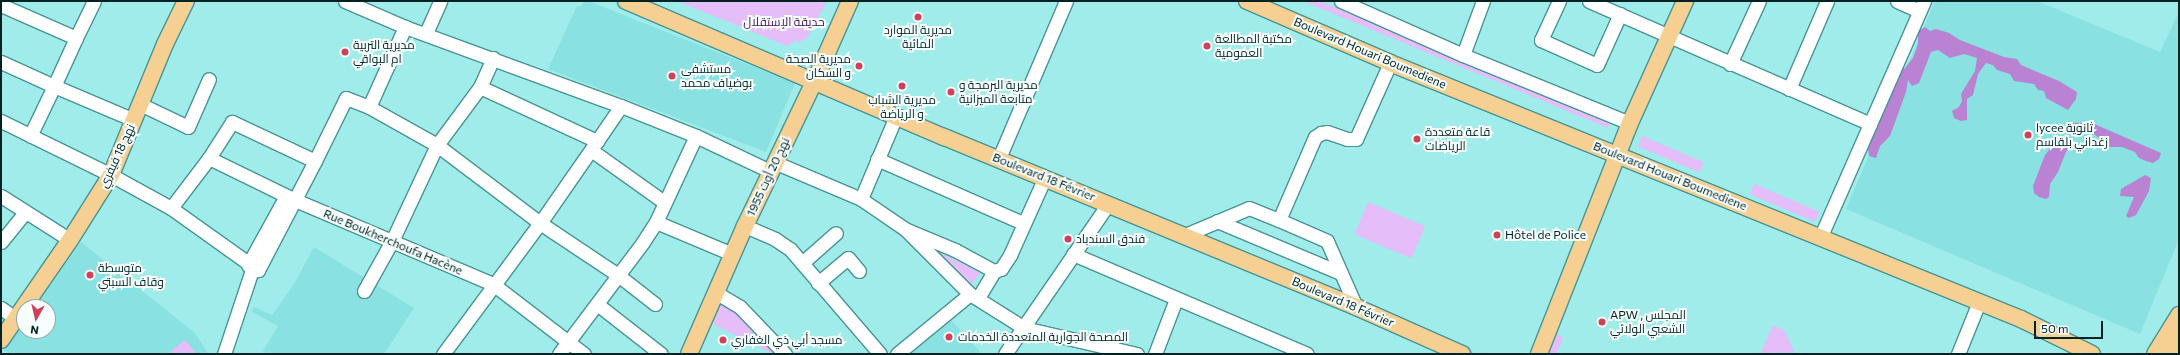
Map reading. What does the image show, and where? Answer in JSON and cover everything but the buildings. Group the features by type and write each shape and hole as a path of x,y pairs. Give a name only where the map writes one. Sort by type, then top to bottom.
{"main road":[{"name":"نهج 18 فيفري","path":"30,299 70,240 111,175 140,104 186,1"},
{"name":"Boulevard 18 Février","path":"626,1 815,80 896,116 1356,307 1462,354"},
{"name":"نهج 20 أوت 1955","path":"689,354 732,254 772,167 815,80 850,1"},
{"name":"Boulevard Houari Boumediene","path":"1247,1 1390,63 1618,154 1979,302 2058,336 2092,354"},
{"path":"1539,354 1630,123 1686,1"},
{"path":"2155,354 2179,315"},
{"name":"نهج 18 فيفري","path":"1,340 16,319"},
{"path":"2170,354 2179,338"}],"street":[{"path":"30,136 94,1"},
{"path":"345,1 405,26 621,106 772,167 861,199 905,229 974,296 1024,328 1137,354"},
{"path":"426,33 440,1"},
{"path":"999,158 1066,1"},
{"path":"1341,1 1463,55 1630,123"},
{"path":"1463,55 1483,1"},
{"path":"1559,1 1541,40 1597,65 1620,14"},
{"path":"1589,1 1870,124"},
{"path":"1730,64 1759,1"},
{"path":"1789,89 1828,1"},
{"path":"1820,238 1921,6 1897,1"},
{"path":"1,5 76,38"},
{"path":"368,107 405,26"},
{"path":"364,290 392,241 437,145 480,87 493,58"},
{"path":"1,62 134,120"},
{"path":"1279,220 1315,137 1321,132 1327,132 1347,140 1356,139 1390,63"},
{"path":"140,104 188,127 209,79"},
{"path":"480,87 594,146 664,202"},
{"path":"224,354 253,267 291,198 315,161 346,98 368,107 437,145 540,222 618,275 655,304"},
{"path":"443,354 540,222 621,106"},
{"path":"861,199 896,116"},
{"path":"1,121 111,175 171,208 253,267"},
{"path":"171,208 209,158 232,122 315,161"},
{"path":"558,354 597,304 656,222 696,136"},
{"name":"Rue Boukherchoufa Hacène","path":"209,158 291,198 493,284 584,354"},
{"path":"877,159 1023,223"},
{"path":"897,354 974,296 994,271 1001,269 1044,177"},
{"path":"1,196 70,240"},
{"path":"1005,354 1108,204"},
{"path":"1185,235 1249,208 1279,220 1328,241 1356,307"},
{"path":"1,242 25,212"},
{"path":"1217,221 1341,273"},
{"path":"656,222 732,254"},
{"path":"745,226 775,239 790,249 880,354"},
{"path":"905,229 955,250 994,271"},
{"path":"802,263 836,233"},
{"path":"1073,254 1176,298 1282,349 1307,354"},
{"path":"818,283 848,258 859,271"},
{"path":"715,292 740,307 784,354"},
{"path":"1154,354 1176,298"},
{"path":"1958,354 1979,302"},
{"path":"597,304 661,354"},
{"path":"1,308 16,319"}],"shaded area":[{"name":"مستشفى بوضياف محمد","path":"584,1 588,1 795,83 766,152 548,69 577,6 581,7"},
{"name":"lycee ثانوية زغداني بلقاسم","path":"1935,1 2037,1 2160,52 2179,12 2179,239 2140,334 1846,209"},
{"path":"1925,27 1930,31 1936,29 1949,33 1960,40 2004,57 2017,59 2021,65 2059,81 2077,92 2076,99 2068,110 2046,98 2044,91 2038,90 2034,84 2014,81 2010,74 1997,70 1993,65 1986,63 1978,74 1973,95 1967,99 1967,120 1961,121 1954,118 1952,111 1959,107 1962,101 1961,94 1975,71 1977,58 1964,54 1950,58 1938,50 1931,52 1919,83 1912,86 1908,80 1906,92 1890,136 1880,146 1876,158 1869,156 1868,149 1876,122 1895,86 1897,72 1902,67 1904,69 1913,58 1918,44 1918,31"},
{"path":"2072,123 2092,123 2161,153 2159,159 2153,163 2139,158 2135,152 2122,147 2109,147 2093,133 2076,133 2070,129"},
{"path":"2064,135 2070,135 2070,142 2058,172 2050,184 2049,197 2046,199 2039,197 2034,193 2033,186 2045,155 2054,144 2061,141"},
{"path":"2145,175 2151,178 2149,191 2136,215 2129,218 2126,216 2134,197 2120,196 2121,189"},
{"name":"متوسطة وقاف السبتي","path":"81,242 195,333 208,354 9,354 3,350 16,333 16,339 56,339 56,299 41,299"},
{"path":"314,247 414,308 384,354 266,354 263,351 278,326 252,312 254,307 272,315 294,284"},
{"name":"المصحة الجوارية المتعددة الخدمات","path":"951,320 982,354 911,354"}],"green space":[{"name":"حديقة الإستقلال","path":"677,1 827,1 807,38 798,43 796,40 787,46"},
{"path":"1303,1 1320,1 1611,120 1608,128"},
{"path":"1642,136 1704,162 1699,172 1638,146"},
{"path":"1754,184 1819,212 1815,222 1750,194"},
{"path":"1368,202 1425,226 1411,258 1354,234"},
{"path":"928,246 980,273 969,287"},
{"path":"722,301 739,310 773,348 771,353 713,324"},
{"path":"1773,325 1784,330 1795,354 1761,353"},
{"path":"1556,333 1563,338 1557,352 1558,354 1547,354"},
{"path":"185,340 197,354 168,354"}],"place":[{"name":"مديرية الموارد المائية","path":"918,17"},
{"name":"مكتبة المطالعة العمومية","path":"1207,46"},
{"name":"مديرية التربية ام البواقي","path":"345,52"},
{"name":"مديرية الصحة و السكان","path":"859,66"},
{"name":"مستشفى بوضياف محمد","path":"672,76"},
{"name":"مديرية الشباب و الرياضة","path":"902,86"},
{"name":"مديرية البرمجة و متابعة الميزانية","path":"951,92"},
{"name":"lycee ثانوية زغداني بلقاسم","path":"2028,135"},
{"name":"قاعة متعددة الرياضات","path":"1417,139"},
{"name":"Hôtel de Police","path":"1497,235"},
{"name":"فندق السندباد","path":"1068,239"},
{"name":"متوسطة وقاف السبتي","path":"90,275"},
{"name":"APW , المجلس الشعبي الولائي","path":"1602,322"},
{"name":"المصحة الجوارية المتعددة الخدمات","path":"949,337"},
{"name":"مسجد أبي ذي الغفاري","path":"723,340"}]}
